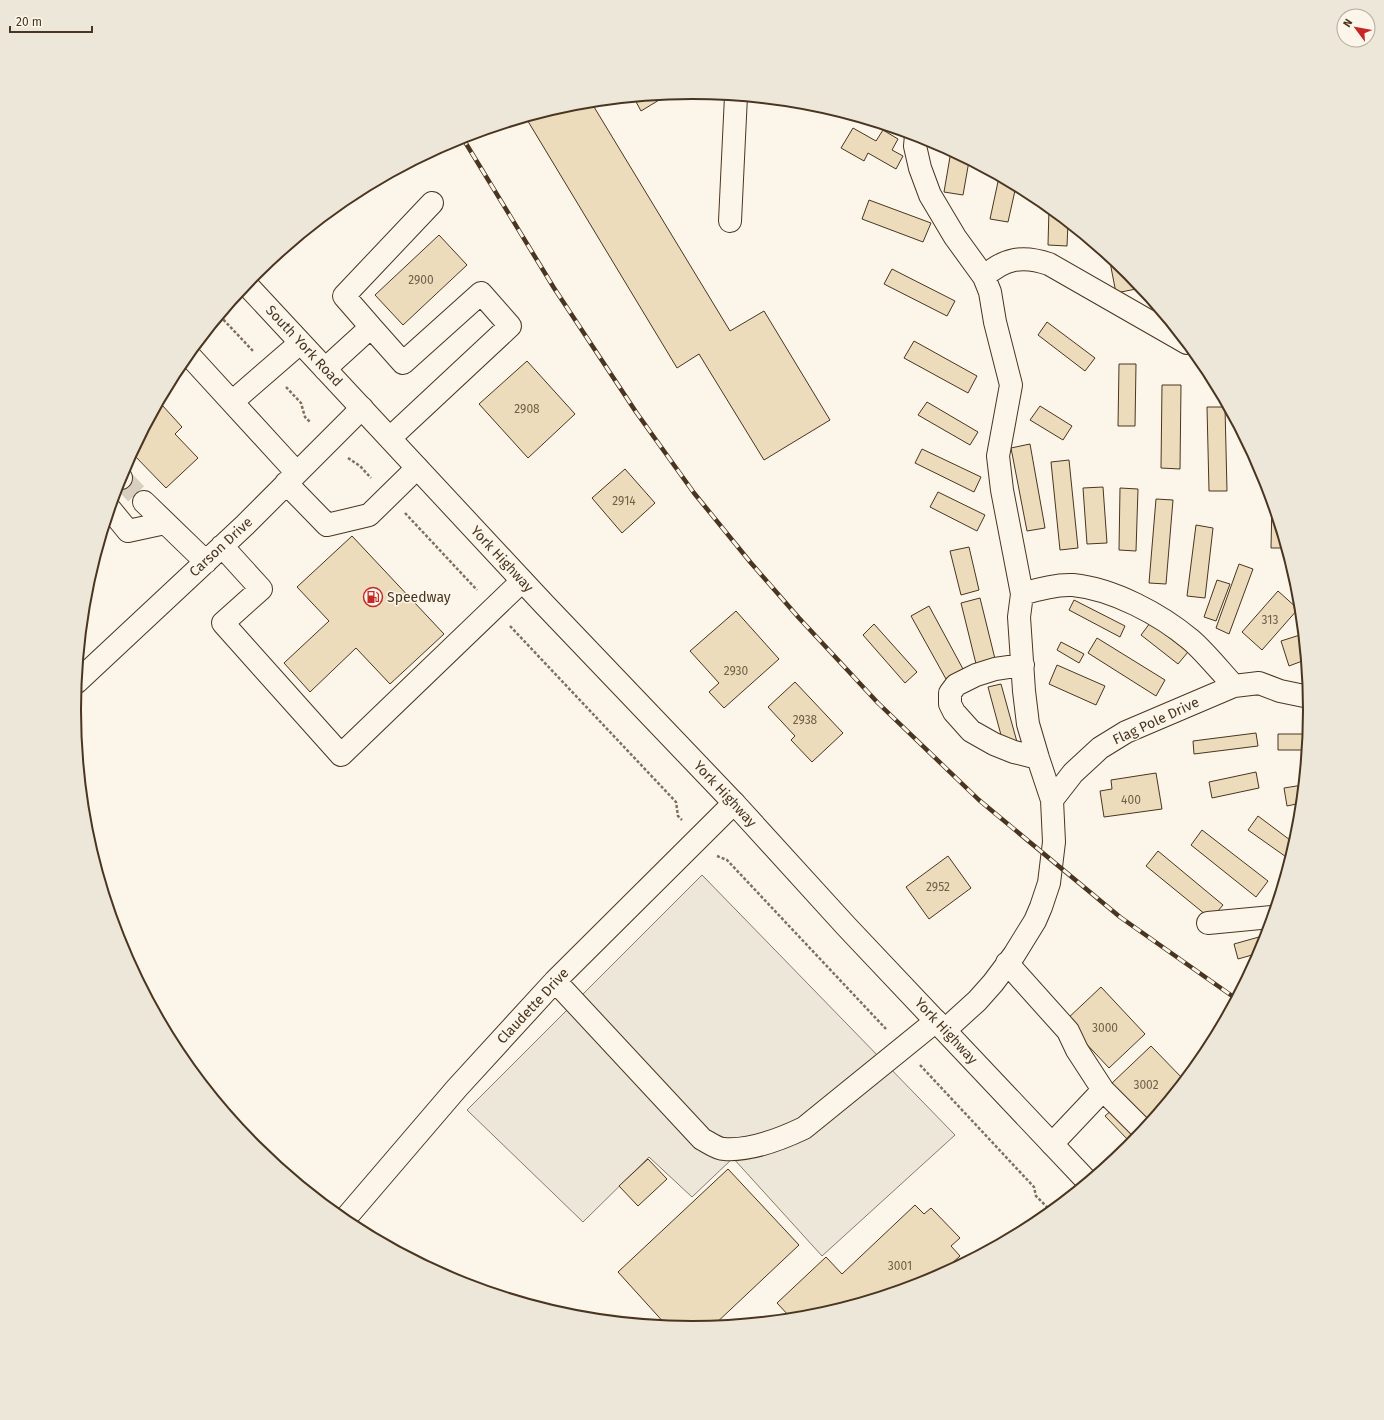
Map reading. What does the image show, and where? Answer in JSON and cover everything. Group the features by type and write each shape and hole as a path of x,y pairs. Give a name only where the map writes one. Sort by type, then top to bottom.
{"street":[{"path":"730,221 736,100"},
{"path":"555,981 702,1139 723,1150 744,1148 783,1138 804,1128 903,1047 977,1001 1008,963 1035,921 1049,883 1054,842 1052,800 1028,724 1024,691 1019,617 1022,594 1002,490 998,456 1011,385 990,292 984,277 955,237 930,194 920,168 915,142"},
{"path":"390,438 510,326 481,293 403,363 344,296 432,203"},
{"path":"984,277 994,267 1006,261 1024,259 1036,260 1049,264 1176,337"},
{"name":"South York Road","path":"250,289 362,408"},
{"path":"325,369 371,327"},
{"path":"232,402 300,343"},
{"path":"192,359 232,402 327,524 369,515 417,468"},
{"name":"York Highway","path":"362,408 522,581 734,803 846,926 1052,1144 1082,1180"},
{"name":"Carson Drive","path":"82,678 206,562 362,408"},
{"path":"144,502 206,562"},
{"path":"113,513 128,531 165,523"},
{"path":"222,546 260,590 223,622 340,755 522,581"},
{"path":"1022,594 1044,588 1072,585 1102,591 1153,612 1192,640 1234,686"},
{"path":"1023,665 988,671 956,684 950,694 950,704 954,712 970,731 994,744 1014,752 1038,758"},
{"name":"Flag Pole Drive","path":"1052,800 1073,773 1100,748 1126,732 1234,686 1259,683 1280,691 1303,696"},
{"name":"Claudette Drive","path":"348,1215 457,1088 555,981 734,803"},
{"path":"1208,923 1266,918"},
{"path":"1008,963 1068,1031 1077,1050 1103,1090 1139,1126"},
{"path":"1052,1144 1103,1090"}],"path":[{"path":"223,319 301,404 305,417 350,461 360,466 494,608 676,802 678,816 715,855 727,860 1034,1187 1036,1196 1046,1207"}],"shaded area":[{"path":"702,875 955,1135 822,1256 733,1158 692,1197 649,1157 583,1222 467,1110"}],"building":[{"path":"659,100 641,111 636,102"},
{"path":"594,107 730,331 764,311 830,420 764,460 699,354 677,368 528,122"},
{"path":"853,128 876,141 883,130 898,139 892,150 903,156 896,169 868,153 864,161 841,148"},
{"path":"950,157 968,165 963,195 944,192"},
{"path":"998,181 1015,192 1008,222 990,219"},
{"path":"869,200 931,223 923,242 862,219"},
{"path":"1049,214 1068,228 1067,246 1048,245"},
{"path":"439,235 467,265 403,325 375,295"},
{"path":"1111,266 1135,289 1116,293"},
{"path":"892,269 955,301 947,316 884,284"},
{"path":"1047,322 1095,358 1085,371 1038,335"},
{"path":"914,341 977,376 968,393 904,358"},
{"path":"527,361 575,414 528,458 479,404"},
{"path":"1119,364 1136,364 1135,426 1118,426"},
{"path":"1162,385 1181,385 1180,469 1161,468"},
{"path":"927,402 978,432 970,445 918,415"},
{"path":"162,405 182,427 175,434 198,458 166,488 136,457"},
{"path":"1040,406 1072,426 1063,440 1030,420"},
{"path":"1207,407 1222,407 1225,413 1227,491 1209,491"},
{"path":"1030,444 1045,528 1027,531 1011,448"},
{"path":"922,449 981,477 974,492 915,463"},
{"path":"1069,460 1078,548 1060,550 1051,462"},
{"path":"625,469 655,503 622,533 592,498"},
{"path":"1103,487 1107,543 1087,544 1083,488"},
{"path":"1120,488 1138,489 1136,551 1119,550"},
{"path":"938,492 985,515 977,531 930,507"},
{"path":"1156,499 1173,500 1166,584 1149,583"},
{"path":"1272,516 1281,548 1271,548"},
{"path":"1196,525 1213,528 1205,598 1187,596"},
{"path":"352,536 444,634 390,684 356,648 310,692 284,663 329,621 297,587"},
{"path":"969,547 979,590 961,595 950,551"},
{"path":"1239,564 1253,569 1229,634 1216,628"},
{"path":"1217,580 1230,584 1216,621 1204,617"},
{"path":"1278,591 1294,605 1295,613 1262,650 1242,632"},
{"path":"980,598 997,667 978,672 961,603"},
{"path":"1074,600 1125,626 1120,637 1069,610"},
{"path":"929,606 963,669 946,679 911,616"},
{"path":"736,611 779,659 724,708 709,692 719,683 690,651"},
{"path":"1150,623 1188,652 1178,664 1141,635"},
{"path":"874,624 917,672 905,683 863,635"},
{"path":"1299,635 1301,661 1289,666 1281,641"},
{"path":"1097,638 1165,680 1156,696 1088,653"},
{"path":"1061,642 1084,654 1079,663 1057,650"},
{"path":"1057,665 1105,686 1096,705 1049,684"},
{"path":"795,682 843,733 812,762 791,740 795,736 768,707"},
{"path":"1001,684 1017,742 1004,746 988,687"},
{"path":"1256,733 1258,746 1194,754 1193,741"},
{"path":"1278,734 1302,734 1302,750 1278,750"},
{"path":"1256,772 1259,788 1212,798 1209,782"},
{"path":"1156,773 1162,809 1104,817 1100,791 1112,789 1111,780"},
{"path":"1298,786 1295,804 1287,806 1284,788"},
{"path":"1258,816 1289,839 1285,856 1248,830"},
{"path":"1202,830 1268,881 1256,897 1191,845"},
{"path":"1158,851 1223,905 1211,919 1146,866"},
{"path":"948,856 971,888 929,919 906,887"},
{"path":"1259,937 1251,955 1238,959 1234,944"},
{"path":"1101,987 1145,1034 1109,1068 1065,1021"},
{"path":"1151,1046 1181,1077 1145,1120 1111,1084"},
{"path":"1125,1098 1145,1120 1127,1139 1105,1116"},
{"path":"648,1159 667,1179 638,1206 619,1186"},
{"path":"728,1169 799,1245 719,1320 662,1320 618,1272"},
{"path":"915,1205 924,1214 931,1208 960,1238 951,1246 960,1256 954,1262 888,1289 850,1300 787,1313 777,1303 826,1257 842,1274"}],"tunnel":[{"path":"125,483 144,502"}],"railway":[{"path":"466,143 554,288 636,412 694,493 751,563 799,618 878,703 979,800 1120,917 1232,996"}],"place":[{"name":"Speedway","path":"373,597"}]}
